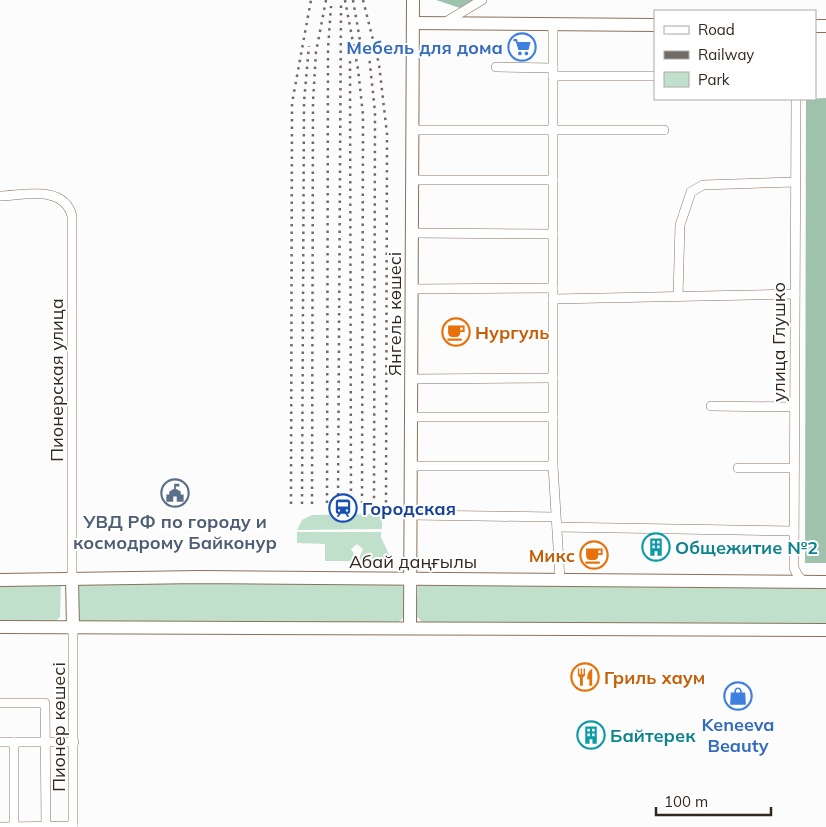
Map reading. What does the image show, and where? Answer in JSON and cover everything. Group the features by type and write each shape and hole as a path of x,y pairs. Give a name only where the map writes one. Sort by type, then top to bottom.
{"main road":[{"name":"Янгель көшесі","path":"410,627 413,0"},
{"path":"413,23 654,24"},
{"name":"Абай даңғылы","path":"0,580 199,577 826,582"},
{"name":"Пионерская улица","path":"72,579 73,627"},
{"path":"0,627 826,630"}],"street":[{"path":"444,23 482,0"},
{"path":"553,24 553,466 560,579"},
{"path":"496,67 553,72 654,76"},
{"name":"улица Глушко","path":"796,100 794,568 804,582"},
{"path":"412,130 664,130"},
{"path":"412,180 553,180"},
{"path":"678,296 680,225 691,192 703,185 796,182"},
{"name":"Пионерская улица","path":"0,196 54,195 67,202 72,216 72,579"},
{"path":"412,233 553,234"},
{"path":"412,289 553,288"},
{"path":"553,298 795,294"},
{"path":"411,378 553,378"},
{"path":"712,406 794,407"},
{"path":"411,417 553,417"},
{"path":"411,466 553,466"},
{"path":"738,468 794,468"},
{"path":"411,515 555,517"},
{"path":"557,527 794,530"},
{"name":"Пионер көшесі","path":"73,627 73,826"},
{"path":"0,703 45,703 46,827"},
{"path":"0,742 74,742"},
{"path":"14,742 14,827"},
{"path":"0,826 73,826"}],"green space":[{"path":"436,0 473,0 460,8"},
{"path":"826,98 826,563 805,563 806,100"},
{"path":"382,514 382,529 297,530 302,520 312,515"},
{"path":"297,532 381,532 381,537 392,561 360,561 363,549 357,544 351,549 355,556 353,561 325,561 325,544 297,543"},
{"path":"56,583 61,586 60,617 54,623 0,623 0,584"},
{"path":"79,583 400,583 406,590 404,618 395,624 84,624 79,620 77,586"},
{"path":"418,584 826,585 826,627 423,623 416,616"}],"railway":[{"path":"291,504 292,103 311,0"},
{"path":"312,504 313,102 316,52 326,0"},
{"path":"345,0 358,69 363,115 362,503"},
{"path":"353,0 362,52"},
{"path":"363,0 379,64 387,134 386,503"},
{"path":"338,503 341,3"},
{"path":"327,503 328,49 331,6"},
{"path":"302,504 304,102 309,46"},
{"path":"368,46 375,112 374,503"},
{"path":"350,61 351,503"}],"place":[{"name":"Мебель для дома","path":"522,47"},
{"name":"Нургуль","path":"456,332"},
{"name":"УВД РФ по городу и космодрому Байконур","path":"175,493"},
{"name":"Городская","path":"343,508"},
{"name":"Общежитие №2","path":"656,547"},
{"name":"Микс","path":"594,555"},
{"name":"Гриль хаум","path":"585,677"},
{"name":"Keneeva Beauty","path":"738,696"},
{"name":"Байтерек","path":"591,735"}]}
